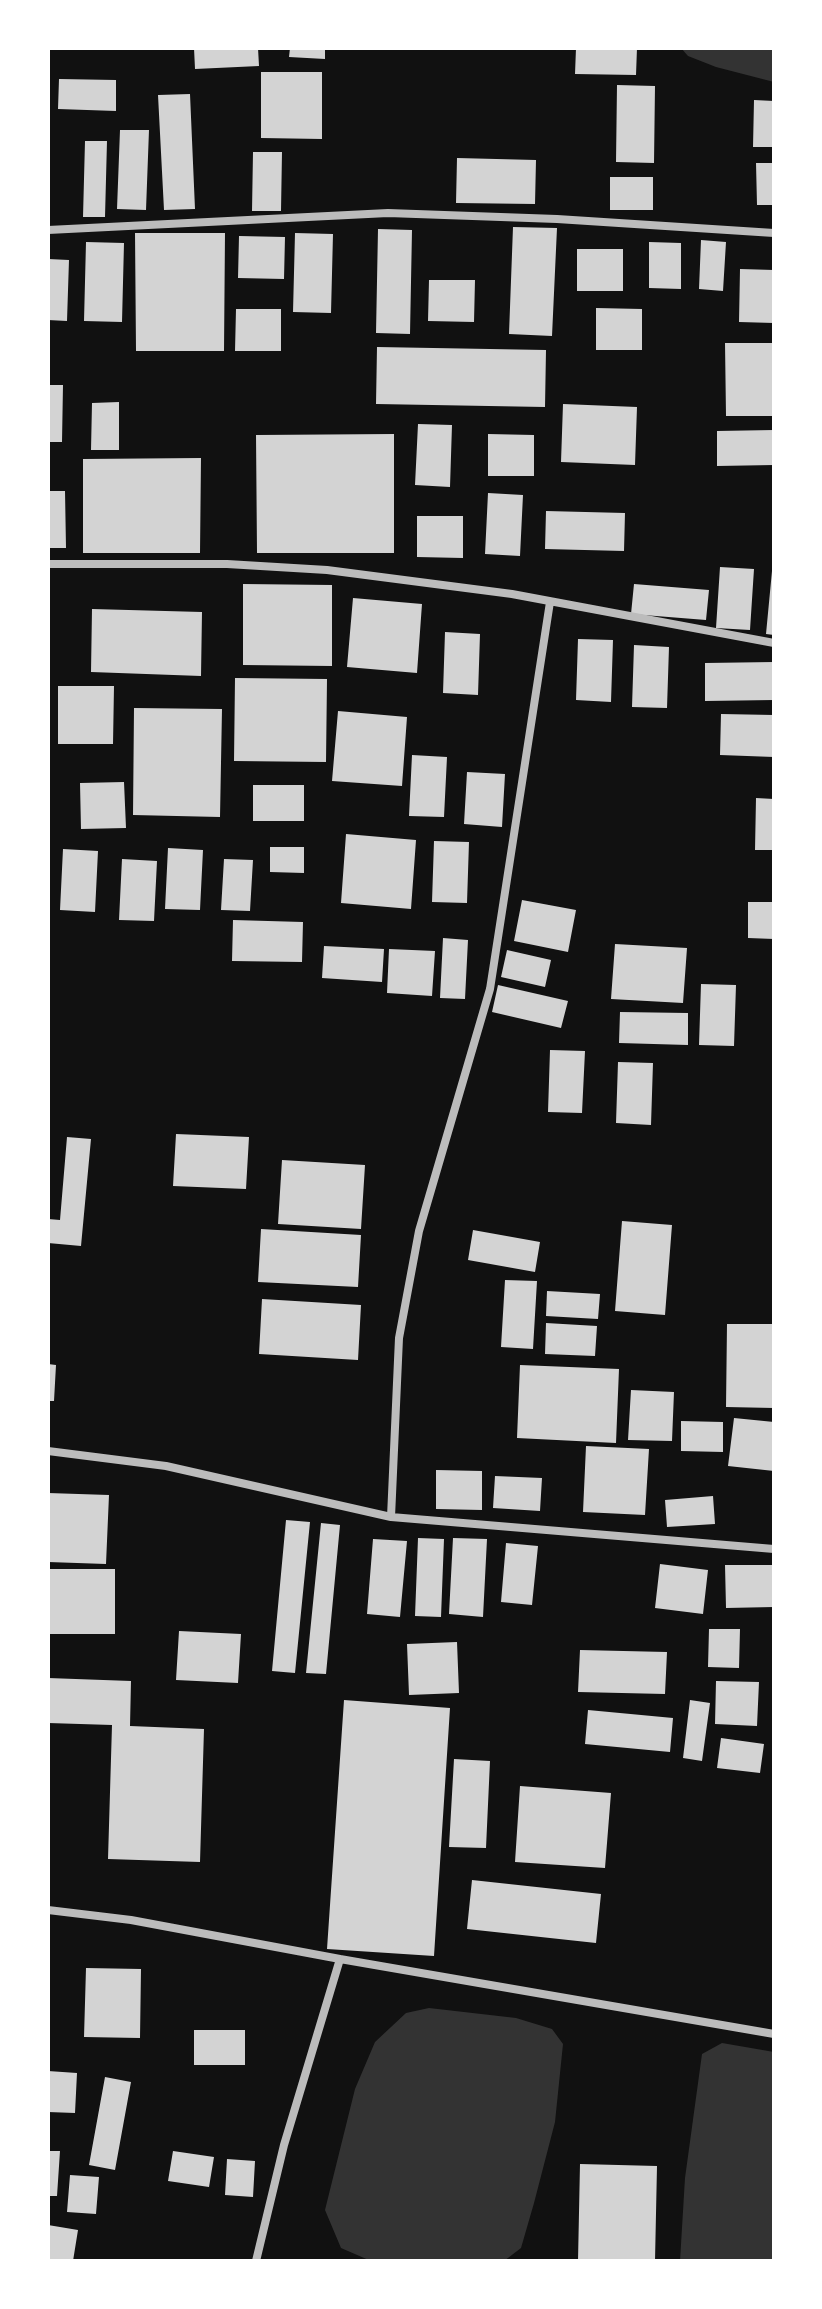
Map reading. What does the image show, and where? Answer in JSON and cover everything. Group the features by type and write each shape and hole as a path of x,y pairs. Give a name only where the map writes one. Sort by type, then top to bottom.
{"street":[{"path":"48,230 388,213 557,219 774,233"},
{"path":"48,564 227,564 327,570 550,602 774,643"},
{"path":"391,1517 399,1338 419,1231 490,989 550,602"},
{"path":"48,1451 166,1466 391,1517 774,1549"},
{"path":"48,1910 131,1920 774,2034"},
{"path":"256,2261 284,2145 340,1959"}],"shaded area":[{"path":"681,48 774,48 774,82 716,67 688,56"},
{"path":"429,2008 516,2018 552,2029 563,2044 555,2122 534,2203 521,2248 504,2261 371,2261 341,2248 325,2210 355,2089 375,2042 406,2013"},
{"path":"722,2043 774,2052 774,2261 680,2261 685,2178 702,2054"}],"building":[{"path":"194,48 258,48 259,66 195,69"},
{"path":"290,48 325,48 325,59 289,57"},
{"path":"576,48 637,48 636,75 575,74"},
{"path":"261,72 322,72 322,139 261,138"},
{"path":"59,79 116,80 116,111 58,109"},
{"path":"617,85 655,86 654,163 616,162"},
{"path":"190,94 195,209 164,210 158,95"},
{"path":"754,100 774,101 774,147 753,147"},
{"path":"120,130 149,130 146,210 117,209"},
{"path":"85,141 107,141 105,217 83,217"},
{"path":"253,152 282,152 281,211 252,211"},
{"path":"457,158 536,160 535,204 456,203"},
{"path":"756,163 774,163 774,205 757,205"},
{"path":"610,177 653,177 653,210 610,210"},
{"path":"513,227 557,228 552,336 509,334"},
{"path":"378,229 412,230 410,334 376,333"},
{"path":"135,233 225,233 224,351 136,351"},
{"path":"295,233 333,234 331,313 293,312"},
{"path":"239,236 285,237 284,279 238,278"},
{"path":"701,240 726,242 723,291 699,289"},
{"path":"86,242 124,243 122,322 84,321"},
{"path":"649,242 681,243 681,289 649,288"},
{"path":"577,249 623,249 623,291 577,291"},
{"path":"48,259 69,260 67,321 48,320"},
{"path":"740,269 774,270 774,323 739,322"},
{"path":"429,280 475,280 474,322 428,321"},
{"path":"596,308 642,309 642,350 596,350"},
{"path":"236,309 281,309 281,351 235,351"},
{"path":"725,343 774,343 774,416 726,416"},
{"path":"377,347 546,350 545,407 376,404"},
{"path":"48,385 63,385 62,442 48,442"},
{"path":"119,402 119,450 91,450 92,403"},
{"path":"563,404 637,407 635,465 561,462"},
{"path":"418,424 452,425 450,487 415,485"},
{"path":"774,430 774,465 717,466 717,431"},
{"path":"394,434 394,553 257,553 256,435"},
{"path":"488,434 534,435 534,476 488,476"},
{"path":"201,458 200,553 83,553 83,459"},
{"path":"48,491 65,491 66,548 48,548"},
{"path":"488,493 523,495 520,556 485,554"},
{"path":"546,511 625,513 624,551 545,549"},
{"path":"417,516 463,516 463,558 417,557"},
{"path":"720,567 754,569 750,630 716,628"},
{"path":"774,571 774,635 766,634"},
{"path":"243,584 332,585 332,666 243,665"},
{"path":"634,584 709,590 706,620 631,614"},
{"path":"353,598 422,604 417,673 347,667"},
{"path":"92,609 202,612 201,676 91,672"},
{"path":"445,632 480,634 478,695 443,693"},
{"path":"578,639 613,640 611,702 576,700"},
{"path":"634,645 669,647 667,708 632,707"},
{"path":"774,662 774,700 705,701 705,663"},
{"path":"235,678 327,679 326,762 234,761"},
{"path":"58,686 114,686 113,744 58,744"},
{"path":"134,708 222,709 220,817 133,815"},
{"path":"338,711 407,717 402,786 332,781"},
{"path":"721,714 774,715 774,757 720,755"},
{"path":"412,755 447,757 444,817 409,816"},
{"path":"467,772 505,774 502,827 464,824"},
{"path":"124,782 126,828 81,829 80,783"},
{"path":"253,785 304,785 304,821 253,821"},
{"path":"756,798 774,799 774,850 755,850"},
{"path":"346,834 416,840 411,909 341,903"},
{"path":"434,841 469,842 467,903 432,902"},
{"path":"270,847 304,847 304,873 270,872"},
{"path":"168,848 203,850 200,910 165,909"},
{"path":"63,849 98,851 95,912 60,910"},
{"path":"122,859 157,861 154,921 119,920"},
{"path":"224,859 253,860 250,911 221,910"},
{"path":"522,900 576,910 568,952 514,941"},
{"path":"748,902 774,902 774,939 748,938"},
{"path":"233,920 303,922 302,962 232,961"},
{"path":"443,938 468,940 465,999 440,998"},
{"path":"615,944 687,948 683,1003 611,999"},
{"path":"324,946 384,949 382,982 322,978"},
{"path":"389,949 435,951 432,996 387,993"},
{"path":"507,950 551,960 545,987 501,977"},
{"path":"701,984 736,985 734,1046 699,1045"},
{"path":"498,985 568,1001 561,1028 492,1012"},
{"path":"620,1012 688,1013 688,1045 619,1043"},
{"path":"550,1050 585,1051 582,1113 548,1112"},
{"path":"618,1062 653,1063 651,1125 616,1123"},
{"path":"176,1134 249,1137 246,1189 173,1186"},
{"path":"67,1137 91,1139 81,1246 48,1243 48,1219 60,1220"},
{"path":"282,1160 365,1165 361,1229 278,1224"},
{"path":"622,1221 672,1225 665,1315 615,1311"},
{"path":"261,1229 361,1235 358,1287 258,1282"},
{"path":"473,1230 540,1242 535,1272 468,1260"},
{"path":"505,1280 537,1281 533,1349 501,1347"},
{"path":"547,1291 600,1294 598,1319 546,1316"},
{"path":"262,1299 361,1305 358,1360 259,1354"},
{"path":"546,1323 597,1326 595,1356 545,1354"},
{"path":"727,1324 774,1324 774,1408 726,1407"},
{"path":"48,1364 56,1365 54,1401 48,1401"},
{"path":"520,1365 619,1369 616,1443 517,1438"},
{"path":"631,1390 674,1392 672,1441 628,1440"},
{"path":"734,1418 774,1422 774,1471 728,1466"},
{"path":"681,1421 723,1422 723,1452 681,1451"},
{"path":"586,1446 649,1449 645,1515 583,1512"},
{"path":"436,1470 482,1471 482,1510 436,1509"},
{"path":"495,1476 542,1478 540,1511 493,1508"},
{"path":"48,1493 109,1495 106,1564 48,1562"},
{"path":"713,1496 715,1524 667,1527 665,1500"},
{"path":"286,1520 310,1522 295,1673 272,1671"},
{"path":"321,1523 340,1525 326,1674 306,1673"},
{"path":"418,1538 444,1539 441,1617 415,1616"},
{"path":"453,1538 487,1539 483,1617 449,1614"},
{"path":"373,1539 407,1541 400,1617 367,1614"},
{"path":"506,1543 538,1546 532,1605 501,1602"},
{"path":"660,1564 708,1570 703,1614 655,1608"},
{"path":"725,1565 774,1565 774,1607 726,1608"},
{"path":"48,1569 115,1569 115,1634 48,1634"},
{"path":"709,1629 740,1629 739,1668 708,1667"},
{"path":"179,1631 241,1634 238,1683 176,1680"},
{"path":"457,1642 459,1693 409,1695 407,1644"},
{"path":"580,1650 667,1652 665,1694 578,1692"},
{"path":"48,1678 131,1681 130,1726 204,1729 200,1862 108,1859 112,1725 48,1723"},
{"path":"716,1681 759,1682 757,1726 715,1724"},
{"path":"344,1700 450,1708 434,1956 327,1949"},
{"path":"690,1700 710,1703 702,1761 683,1758"},
{"path":"588,1710 673,1718 670,1752 585,1744"},
{"path":"721,1738 764,1744 760,1773 717,1768"},
{"path":"454,1759 490,1761 486,1848 449,1847"},
{"path":"520,1786 611,1793 605,1868 515,1862"},
{"path":"472,1880 601,1894 596,1943 467,1929"},
{"path":"86,1968 141,1969 140,2038 84,2037"},
{"path":"194,2030 245,2030 245,2065 194,2065"},
{"path":"48,2071 77,2073 75,2113 48,2112"},
{"path":"105,2077 131,2082 115,2170 89,2165"},
{"path":"48,2151 60,2151 57,2196 48,2196"},
{"path":"173,2151 214,2157 209,2187 168,2181"},
{"path":"227,2159 255,2161 253,2197 225,2195"},
{"path":"580,2164 657,2166 655,2261 578,2261"},
{"path":"70,2175 99,2177 96,2214 67,2212"},
{"path":"48,2225 78,2230 73,2261 48,2261"}]}
